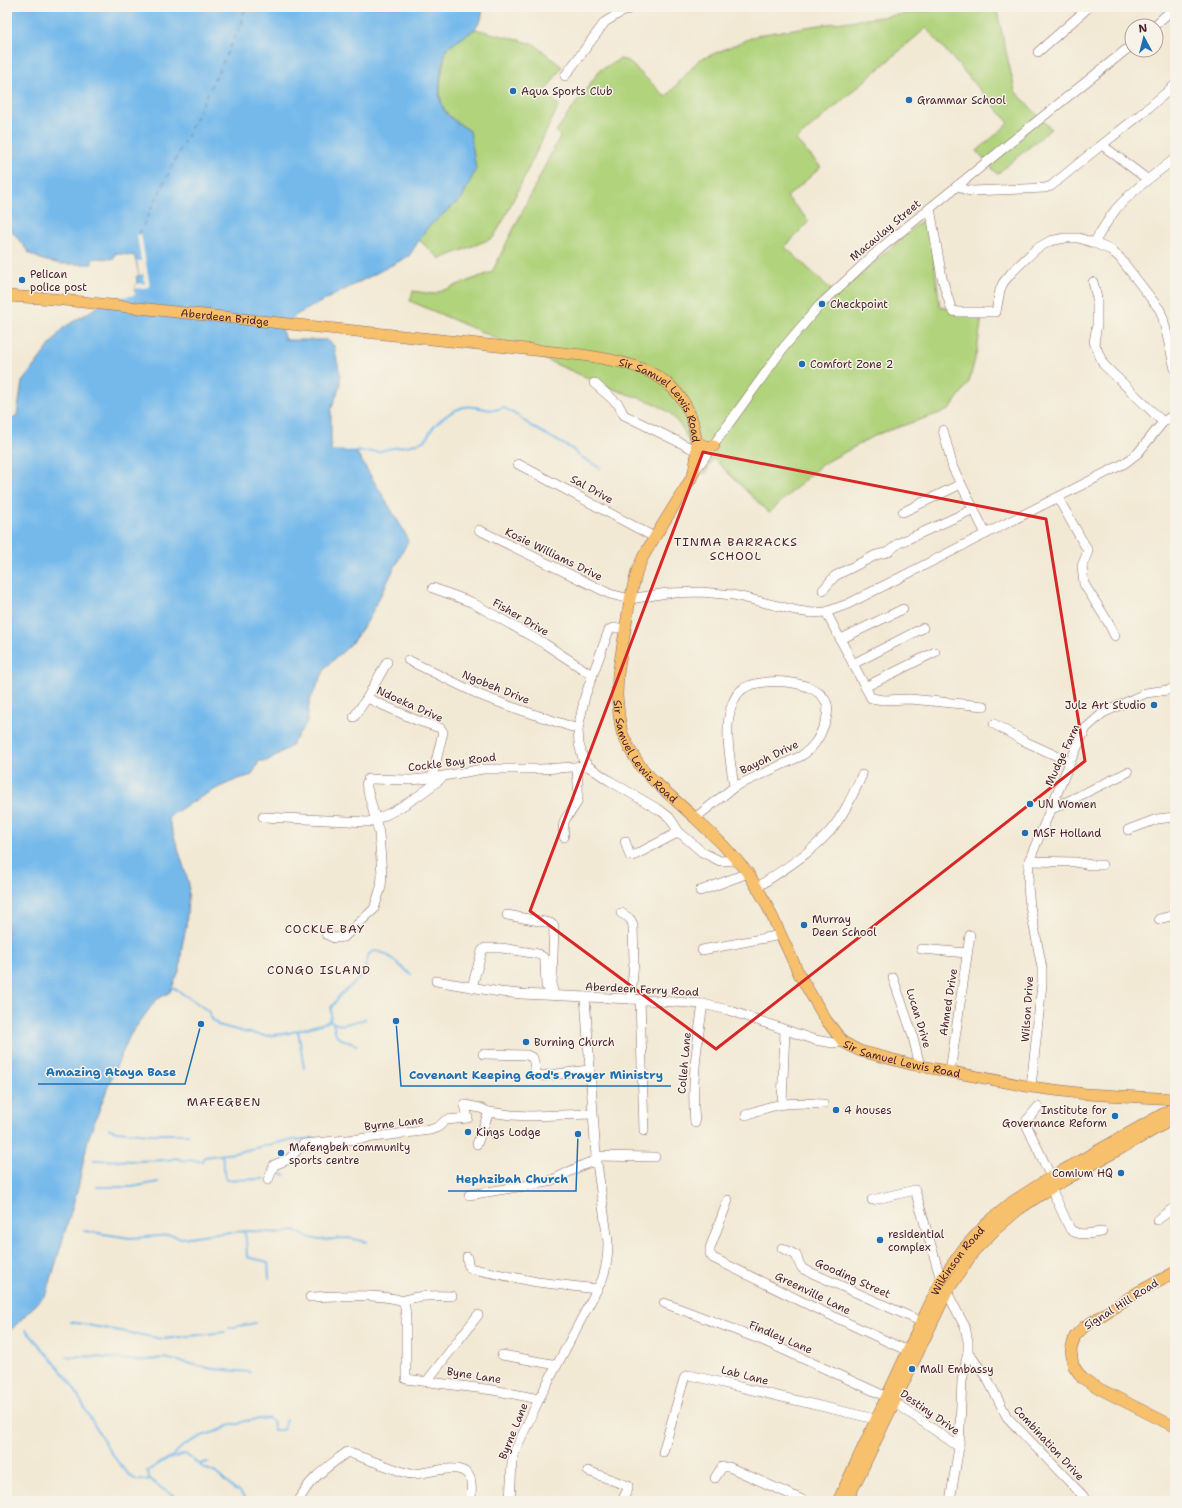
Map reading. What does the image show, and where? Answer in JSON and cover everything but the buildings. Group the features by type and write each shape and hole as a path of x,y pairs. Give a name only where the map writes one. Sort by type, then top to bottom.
{"main road":[{"name":"Aberdeen Bridge","path":"7,296 54,298 396,334"},
{"name":"Sir Samuel Lewis Road","path":"396,334 582,355 619,361 640,367 656,375 669,384 680,396 687,407 697,446 694,472 643,557 625,598 625,628 618,674 617,695 622,733 630,750 641,767 654,782 695,818 738,860 758,887 800,976 826,1020 842,1042 851,1047 880,1057 950,1072 1031,1087 1086,1094 1160,1098 1174,1106"},
{"path":"697,446 714,446"},
{"name":"Wilkinson Road","path":"838,1501 875,1420 891,1399 908,1350 941,1280 964,1248 986,1224 1012,1202 1051,1183 1174,1106"},
{"name":"Wilkinson Road","path":"846,1501 891,1399 947,1292 974,1251 996,1229 1051,1183"},
{"name":"Signal Hill Road","path":"1175,1272 1138,1292 1084,1327 1075,1336 1071,1350 1073,1365 1082,1378 1100,1390 1175,1427"}],"street":[{"path":"565,76 606,22 633,7"},
{"path":"1038,52 1089,7"},
{"path":"1163,18 1175,7"},
{"name":"Macaulay Street","path":"694,472 779,353 820,306 876,253 1124,51"},
{"path":"958,185 966,190 972,191 1045,188 1051,186 1175,85"},
{"path":"1102,145 1147,179"},
{"path":"1094,243 1107,221 1118,208 1147,179 1175,159"},
{"path":"930,208 942,278 953,311 996,312 1000,290 1003,283 1012,272 1036,249 1050,241 1065,238 1079,238 1111,250 1120,258 1160,310 1175,369"},
{"path":"1093,282 1097,298 1097,325 1094,342 1102,364 1163,422"},
{"path":"594,383 618,404 624,415 697,446"},
{"path":"625,598 667,593 702,592 733,595 799,611 812,613 826,612 848,604 1125,463 1138,453 1163,422 1175,414"},
{"path":"943,430 953,468 986,534"},
{"name":"Sal Drive","path":"518,464 654,537"},
{"path":"902,512 961,484"},
{"path":"1058,498 1088,551 1082,566 1084,584 1115,636"},
{"path":"823,590 835,576 876,556 888,552 899,543 974,509"},
{"name":"Kosie Williams Drive","path":"479,530 610,594 625,598"},
{"name":"Fisher Drive","path":"433,588 471,602 545,644 592,675"},
{"path":"841,639 903,609"},
{"path":"826,612 871,698 883,700 910,699 984,706"},
{"path":"625,628 613,628 609,630 585,696 578,728 581,751 588,766 610,781 661,810 669,817 679,832 702,852 720,861 727,862 738,860"},
{"path":"854,664 923,628"},
{"path":"865,687 935,652"},
{"name":"Ngobeh Drive","path":"408,660 482,696 512,708 578,728"},
{"path":"354,717 367,698 387,662"},
{"name":"Bayoh Drive","path":"695,818 734,787 801,756 811,749 822,729 828,710 822,696 806,686 787,682 767,682 755,684 744,689 737,695 729,717 728,733 734,787"},
{"name":"Mudge Farm","path":"1029,861 1070,762 1086,728 1103,712 1146,693 1175,690"},
{"name":"Ndoeka Drive","path":"367,698 440,728 442,732 432,778"},
{"path":"994,724 1024,741 1070,762"},
{"name":"Cockle Bay Road","path":"376,819 367,781 432,778 483,769 542,770 588,766"},
{"path":"564,837 563,825 577,802 577,767"},
{"path":"1050,810 1128,772"},
{"path":"758,887 800,858 831,830 843,814 862,775"},
{"path":"263,818 368,822 408,804 423,794 444,776"},
{"path":"1128,830 1157,819 1175,817"},
{"path":"326,934 334,938 344,937 374,909 381,887 382,875 376,819"},
{"path":"625,841 630,856 633,856 679,832"},
{"path":"1029,861 1075,862 1091,865 1102,864"},
{"name":"Wilson Drive","path":"1029,861 1028,887 1030,906 1042,968 1042,984 1031,1087"},
{"path":"700,891 748,873"},
{"path":"622,913 633,922 635,999 644,1131"},
{"path":"507,915 550,923 554,926 552,957 553,993"},
{"path":"1159,919 1175,915"},
{"path":"702,950 780,935"},
{"name":"Ahmed Drive","path":"950,1072 970,936"},
{"path":"472,988 482,951 491,947 538,954 543,957 545,962 546,986 553,993"},
{"path":"921,949 968,952"},
{"name":"Lucan Drive","path":"893,978 912,1033 920,1066"},
{"name":"Aberdeen Ferry Road","path":"436,981 500,992 553,993 585,997 702,1004 728,1010 824,1042 842,1042"},
{"name":"Byrne Lane","path":"510,1501 512,1462 539,1399 606,1269 608,1256 608,1242 592,1114 585,997"},
{"name":"Colleh Lane","path":"696,1123 694,1083 702,1004"},
{"path":"782,1104 785,1030"},
{"path":"482,1054 527,1055 533,1058 536,1073 541,1076 589,1070"},
{"path":"746,1115 782,1104 801,1102 823,1104"},
{"name":"Byrne Lane","path":"268,1180 274,1165 289,1159 303,1144 430,1130 438,1128 446,1120 468,1118 465,1105 480,1108 489,1112 530,1116 592,1114"},
{"path":"1038,1107 1027,1120 1026,1124 1070,1229 1073,1233 1079,1234 1102,1232"},
{"path":"477,1144 489,1112"},
{"path":"469,1195 548,1182 597,1158 655,1157"},
{"path":"872,1200 915,1190 941,1280"},
{"name":"Greenville Lane","path":"728,1200 710,1248 710,1254 713,1258 813,1307 908,1350"},
{"path":"1157,1220 1175,1207"},
{"name":"Gooding Street","path":"782,1248 796,1255 800,1266 804,1269 922,1322"},
{"path":"467,1257 468,1265 473,1269 537,1282 596,1289"},
{"path":"947,1292 967,1334 968,1352 962,1381 959,1447 950,1501"},
{"path":"310,1297 359,1296 395,1298 403,1301 423,1296 452,1296"},
{"name":"Byne Lane","path":"403,1301 406,1318 406,1379 493,1390 539,1399"},
{"name":"Findley Lane","path":"664,1303 762,1340 891,1399"},
{"path":"427,1381 478,1315"},
{"name":"Combination Drive","path":"968,1352 988,1380 1007,1417 1088,1501"},
{"path":"502,1355 556,1365"},
{"name":"Lab Lane","path":"663,1452 684,1379 689,1375 875,1420"},
{"name":"Destiny Drive","path":"891,1399 959,1447"},
{"path":"299,1501 302,1492 310,1481 347,1452 403,1472 417,1474 447,1469 462,1471 468,1476 471,1482 471,1501"},
{"path":"715,1478 722,1467 729,1467 806,1501"},
{"path":"588,1471 628,1486 622,1501"}],"highlighted area":[{"path":"703,452 1046,519 1085,761 716,1049 530,911"}],"green space":[{"path":"958,7 996,7 1015,91 1051,129 997,174 977,151 1009,123 926,28 796,140 821,167 787,197 809,221 785,247 837,295 928,215 940,307 982,316 977,351 969,382 949,410 878,434 821,465 769,513 713,458 706,473 699,474 695,471 691,447 683,429 670,413 654,403 613,389 410,301 413,291 433,294 492,272 560,136 556,131 600,70 620,59 628,61 666,97 699,60 758,35 812,26"},
{"path":"475,29 534,44 562,67 544,93 559,105 503,221 493,238 440,259 419,240 427,228 462,198 470,131 451,118 444,109 440,93 441,74 446,49"}],"water":[{"path":"7,7 483,7 481,20 475,29 446,49 440,84 441,101 444,109 451,118 470,131 476,169 462,198 427,228 409,256 294,316 282,329 284,338 288,340 327,340 334,346 340,374 340,386 331,410 331,451 357,453 404,531 408,541 367,622 350,645 326,667 310,700 307,722 291,746 267,761 259,761 252,775 219,787 168,817 189,884 186,928 182,946 180,969 170,992 156,1000 130,1035 112,1076 88,1139 78,1188 47,1293 7,1334 7,422 17,415 22,382 63,328 104,303 135,291 137,280 136,277 139,275 135,256 115,253 114,259 96,258 92,260 92,264 61,264 43,260 30,254 7,225"}],"pier":[{"path":"141,234 150,287 134,289 135,295 121,297 121,294 136,287 136,284 145,283 143,274 139,275 137,261 141,261 137,235"}],"waterway":[{"path":"333,451 379,452 415,444 426,439 431,430 442,419 460,408 469,406 494,410 503,407 600,468"},
{"path":"172,987 208,1011 212,1019 218,1025 266,1036 289,1033 328,1022 331,1017 331,1008 340,995 360,978 365,969 368,955 371,952 382,952 411,974"},
{"path":"329,1019 341,1025 364,1020 365,1018"},
{"path":"333,1024 337,1037 356,1045"},
{"path":"298,1030 304,1068"},
{"path":"109,1129 150,1134 188,1134"},
{"path":"94,1160 137,1161 167,1160 177,1158 181,1160 202,1161 204,1157 234,1153 285,1141 316,1138"},
{"path":"222,1155 226,1180 265,1179"},
{"path":"274,1172 285,1175"},
{"path":"97,1187 132,1187 158,1182"},
{"path":"84,1231 130,1238 174,1235 181,1238 217,1233 251,1231 282,1233 295,1230 308,1237 319,1240 349,1238 367,1242"},
{"path":"244,1231 247,1257 268,1262 269,1278"},
{"path":"71,1322 163,1339 225,1332"},
{"path":"229,1328 255,1323"},
{"path":"26,1330 72,1385 92,1422 120,1465 129,1475 137,1480 150,1479 161,1488 183,1501"},
{"path":"67,1357 84,1356 141,1361 164,1358 213,1369 250,1372"},
{"path":"150,1479 147,1471 172,1456 184,1445 202,1436 221,1430 232,1424 268,1418 272,1421 274,1430 283,1430 286,1420"},
{"path":"166,1460 185,1454 204,1468 216,1473 235,1490 239,1491 247,1501"},
{"path":"199,1464 208,1462"}],"ferry route":[{"path":"139,234 242,23 245,7"}],"place":[{"name":"Aqua Sports Club","path":"513,91"},
{"name":"Grammar School","path":"909,100"},
{"name":"Pelican police post","path":"22,280"},
{"name":"Checkpoint","path":"822,304"},
{"name":"Comfort Zone 2","path":"802,364"},
{"name":"Julz Art Studio","path":"1154,705"},
{"name":"UN Women","path":"1030,804"},
{"name":"MSF Holland","path":"1025,833"},
{"name":"Murray Deen School","path":"804,925"},
{"name":"Covenant Keeping God's Prayer Ministry","path":"396,1021"},
{"name":"Amazing Ataya Base","path":"201,1024"},
{"name":"Burning Church","path":"526,1042"},
{"name":"4 houses","path":"836,1110"},
{"name":"Institute for Governance Reform","path":"1115,1116"},
{"name":"Kings Lodge","path":"468,1132"},
{"name":"Hephzibah Church","path":"578,1134"},
{"name":"Mafengbeh community sports centre","path":"281,1153"},
{"name":"Comium HQ","path":"1121,1173"},
{"name":"residential complex","path":"880,1240"},
{"name":"Mali Embassy","path":"912,1369"}],"district":[{"name":"TINMA BARRACKS SCHOOL","path":"736,549"},
{"name":"COCKLE BAY","path":"325,929"},
{"name":"CONGO ISLAND","path":"319,970"},
{"name":"MAFEGBEN","path":"224,1102"}]}
